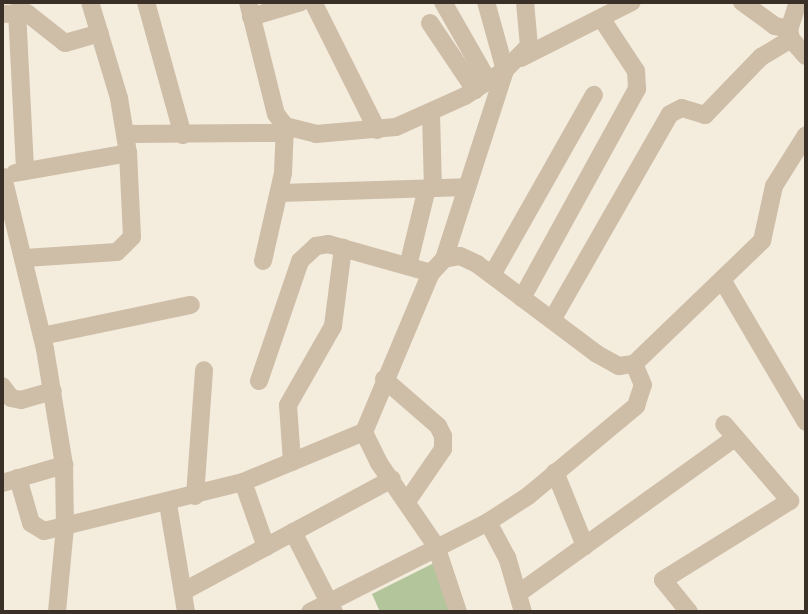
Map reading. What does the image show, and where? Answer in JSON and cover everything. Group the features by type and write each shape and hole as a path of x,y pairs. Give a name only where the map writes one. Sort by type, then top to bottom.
{"street":[{"path":"25,258 117,252 128,246 132,226 128,153 100,33 90,2"},
{"path":"146,2 183,135"},
{"path":"313,2 377,130"},
{"path":"443,2 481,86"},
{"path":"486,2 511,65"},
{"path":"64,464 10,480 32,523 44,531 168,504 243,482 365,432 384,379 431,273 444,259 511,65 529,46 525,2"},
{"path":"125,134 183,135 285,130 316,134 377,130 431,113 481,86 511,65 603,21 632,2"},
{"path":"742,2 790,34 806,56"},
{"path":"552,320 670,114 681,108 705,114 761,57 790,34 798,2"},
{"path":"263,261 280,193 285,130 276,114 249,9 291,3"},
{"path":"25,171 10,13 36,19 56,40 65,43 100,33"},
{"path":"522,298 637,89 636,72 603,21"},
{"path":"429,23 481,86"},
{"path":"492,275 594,95"},
{"path":"408,266 430,188 431,113"},
{"path":"444,259 460,256 492,275 597,354 619,366 634,364 724,283 762,241 775,186 806,135"},
{"path":"57,612 65,527 64,464 42,335 25,258 2,177 128,153"},
{"path":"280,193 467,187"},
{"path":"259,381 300,261 316,246 343,248 431,273"},
{"path":"292,462 288,405 333,326 343,248"},
{"path":"724,283 806,422"},
{"path":"42,335 191,305"},
{"path":"310,612 331,608 436,546 488,522 555,472 636,406 643,385 634,364"},
{"path":"195,496 204,370"},
{"path":"384,379 438,426 443,436 443,449 408,500"},
{"path":"5,395 53,391"},
{"path":"365,432 436,546 458,612"},
{"path":"519,593 585,546 729,432 790,501 663,580 689,612"},
{"path":"555,472 585,546"},
{"path":"184,591 392,479"},
{"path":"243,482 266,547"},
{"path":"168,504 186,612"},
{"path":"488,522 507,557 523,612"},
{"path":"293,532 331,608"}],"green space":[{"path":"438,561 455,612 380,612 372,594"}]}
